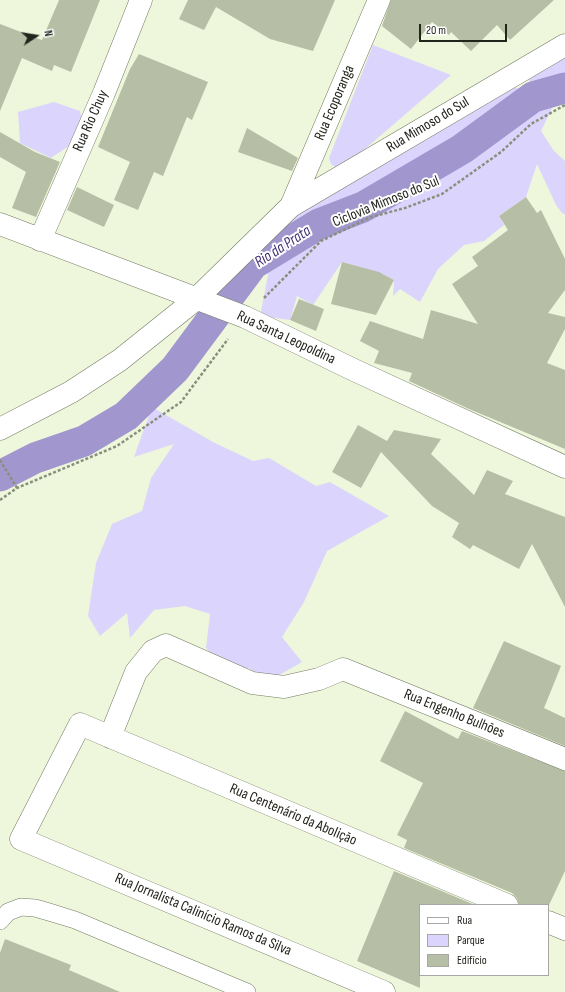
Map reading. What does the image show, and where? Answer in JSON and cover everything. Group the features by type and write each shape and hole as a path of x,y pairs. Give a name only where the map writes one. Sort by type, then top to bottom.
{"street":[{"name":"Rua Rio Chuy","path":"40,240 104,93 141,0"},
{"name":"Rua Ecoporanga","path":"291,206 380,0"},
{"name":"Rua Mimoso do Sul","path":"291,206 565,45"},
{"path":"0,429 96,377 201,302 291,206"},
{"name":"Rua Santa Leopoldina","path":"0,224 201,302 243,316 354,370 565,467"},
{"name":"Rua Engenho Bulhões","path":"110,737 136,672 153,650 166,645 252,682 260,684 284,687 320,679 342,669 565,759"},
{"name":"Rua Centenário da Abolição","path":"21,839 80,724 505,904"},
{"name":"Rua Jornalista Calinício Ramos da Silva","path":"21,839 384,992"},
{"path":"549,922 565,929"}],"lane":[{"path":"0,922 8,912 21,907 35,908 75,920 247,992"}],"path":[{"name":"Ciclovia Mimoso do Sul","path":"0,500 16,488 117,446 181,402 243,316 321,241 371,217 405,208 442,194 501,152 531,124 565,105"},
{"path":"0,460 16,488"}],"green space":[{"path":"373,45 451,75 344,167 336,168 331,164 329,158"},
{"path":"565,54 565,98 555,102 541,131 554,151 565,161 565,214 562,213 556,205 537,164 526,197 499,216 504,225 484,241 464,245 438,269 420,302 400,289 393,296 394,280 383,274 342,262 313,305 297,296 290,320 260,316 268,275 265,244 285,224 316,202 509,85 522,90 531,85 527,75"},
{"path":"54,102 80,111 85,135 51,158 20,143 18,112"},
{"path":"152,407 213,442 253,461 269,458 316,486 330,482 389,516 327,551 304,602 282,637 302,662 267,682 249,668 231,673 206,648 210,614 185,606 154,610 130,638 127,613 100,636 88,616 96,563 112,524 142,511 151,478 174,444 134,457"}],"building":[{"path":"59,0 100,0 71,72 54,65 52,71 22,58 0,111 0,24 42,40"},
{"path":"188,0 335,0 313,51 270,39 216,7 204,30 179,19"},
{"path":"391,0 554,0 510,40 497,25 471,51 451,32 449,35 432,22 411,49 382,26"},
{"path":"139,54 208,82 192,120 187,117 163,176 154,172 138,210 114,200 130,162 98,147 130,69"},
{"path":"247,128 298,158 292,171 238,152"},
{"path":"0,132 35,152 60,162 36,217 12,208 26,172 0,157"},
{"path":"77,187 114,205 104,227 67,210"},
{"path":"526,197 537,213 541,210 565,259 565,290 548,313 565,317 565,329 547,363 565,370 565,449 469,409 409,381 412,373 374,363 379,351 360,341 370,321 423,339 431,310 478,324 452,284 478,266 472,257 508,230 499,216"},
{"path":"342,262 379,272 394,280 376,315 331,304"},
{"path":"299,299 324,309 316,331 290,320"},
{"path":"358,425 387,441 394,430 441,439 431,454 474,495 487,470 513,481 505,494 565,517 565,607 532,544 519,569 473,545 470,549 452,537 459,523 432,506 381,452 361,488 332,472"},
{"path":"504,641 561,666 544,708 565,718 565,746 473,708"},
{"path":"405,711 458,739 462,731 565,771 565,871 549,905 519,904 517,898 512,893 404,848 407,840 397,835 423,783 380,761"},
{"path":"394,871 473,904 419,904 420,988 357,961"},
{"path":"5,939 71,965 69,970 120,992 0,992 0,953"}],"waterway":[{"name":"Rio da Prata","path":"0,476 35,458 84,441 126,416 175,369 253,264 319,224 363,207 462,149 533,97 565,88"}]}
